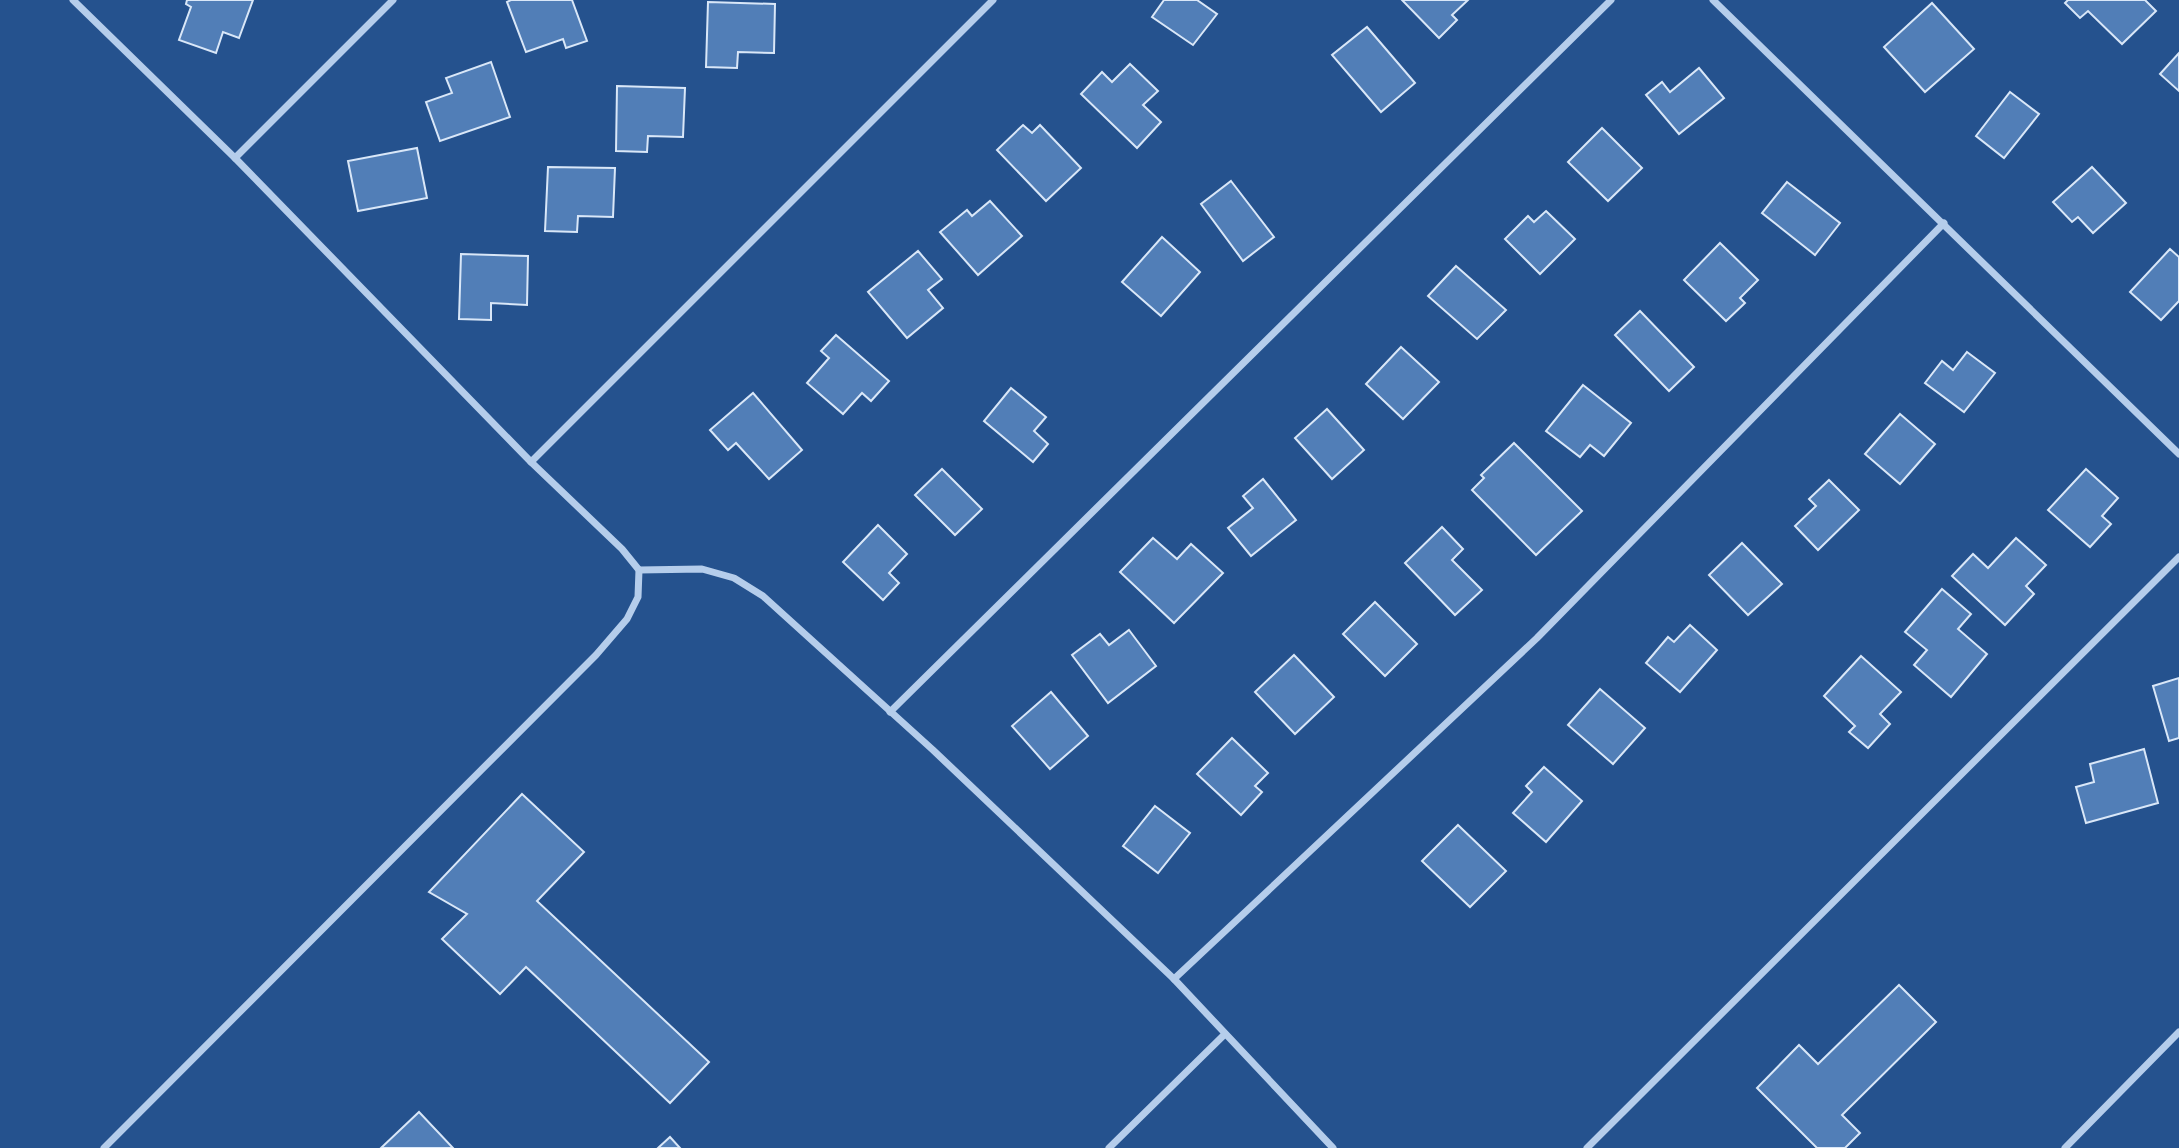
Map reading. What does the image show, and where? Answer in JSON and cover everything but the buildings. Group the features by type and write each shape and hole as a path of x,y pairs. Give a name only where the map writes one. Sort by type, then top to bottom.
{"street":[{"path":"73,0 235,158 531,462 622,549 639,570 638,597 627,619 596,656 104,1148"},
{"path":"235,158 393,0"},
{"path":"531,462 993,0"},
{"path":"890,712 1611,0"},
{"path":"1713,0 2179,454"},
{"path":"1174,979 1537,638 1944,223"},
{"path":"1587,1148 2179,556"},
{"path":"639,570 702,569 734,578 763,596 943,760 1174,979 1333,1148"},
{"path":"2065,1148 2179,1032"},
{"path":"1109,1148 1225,1034"}]}
